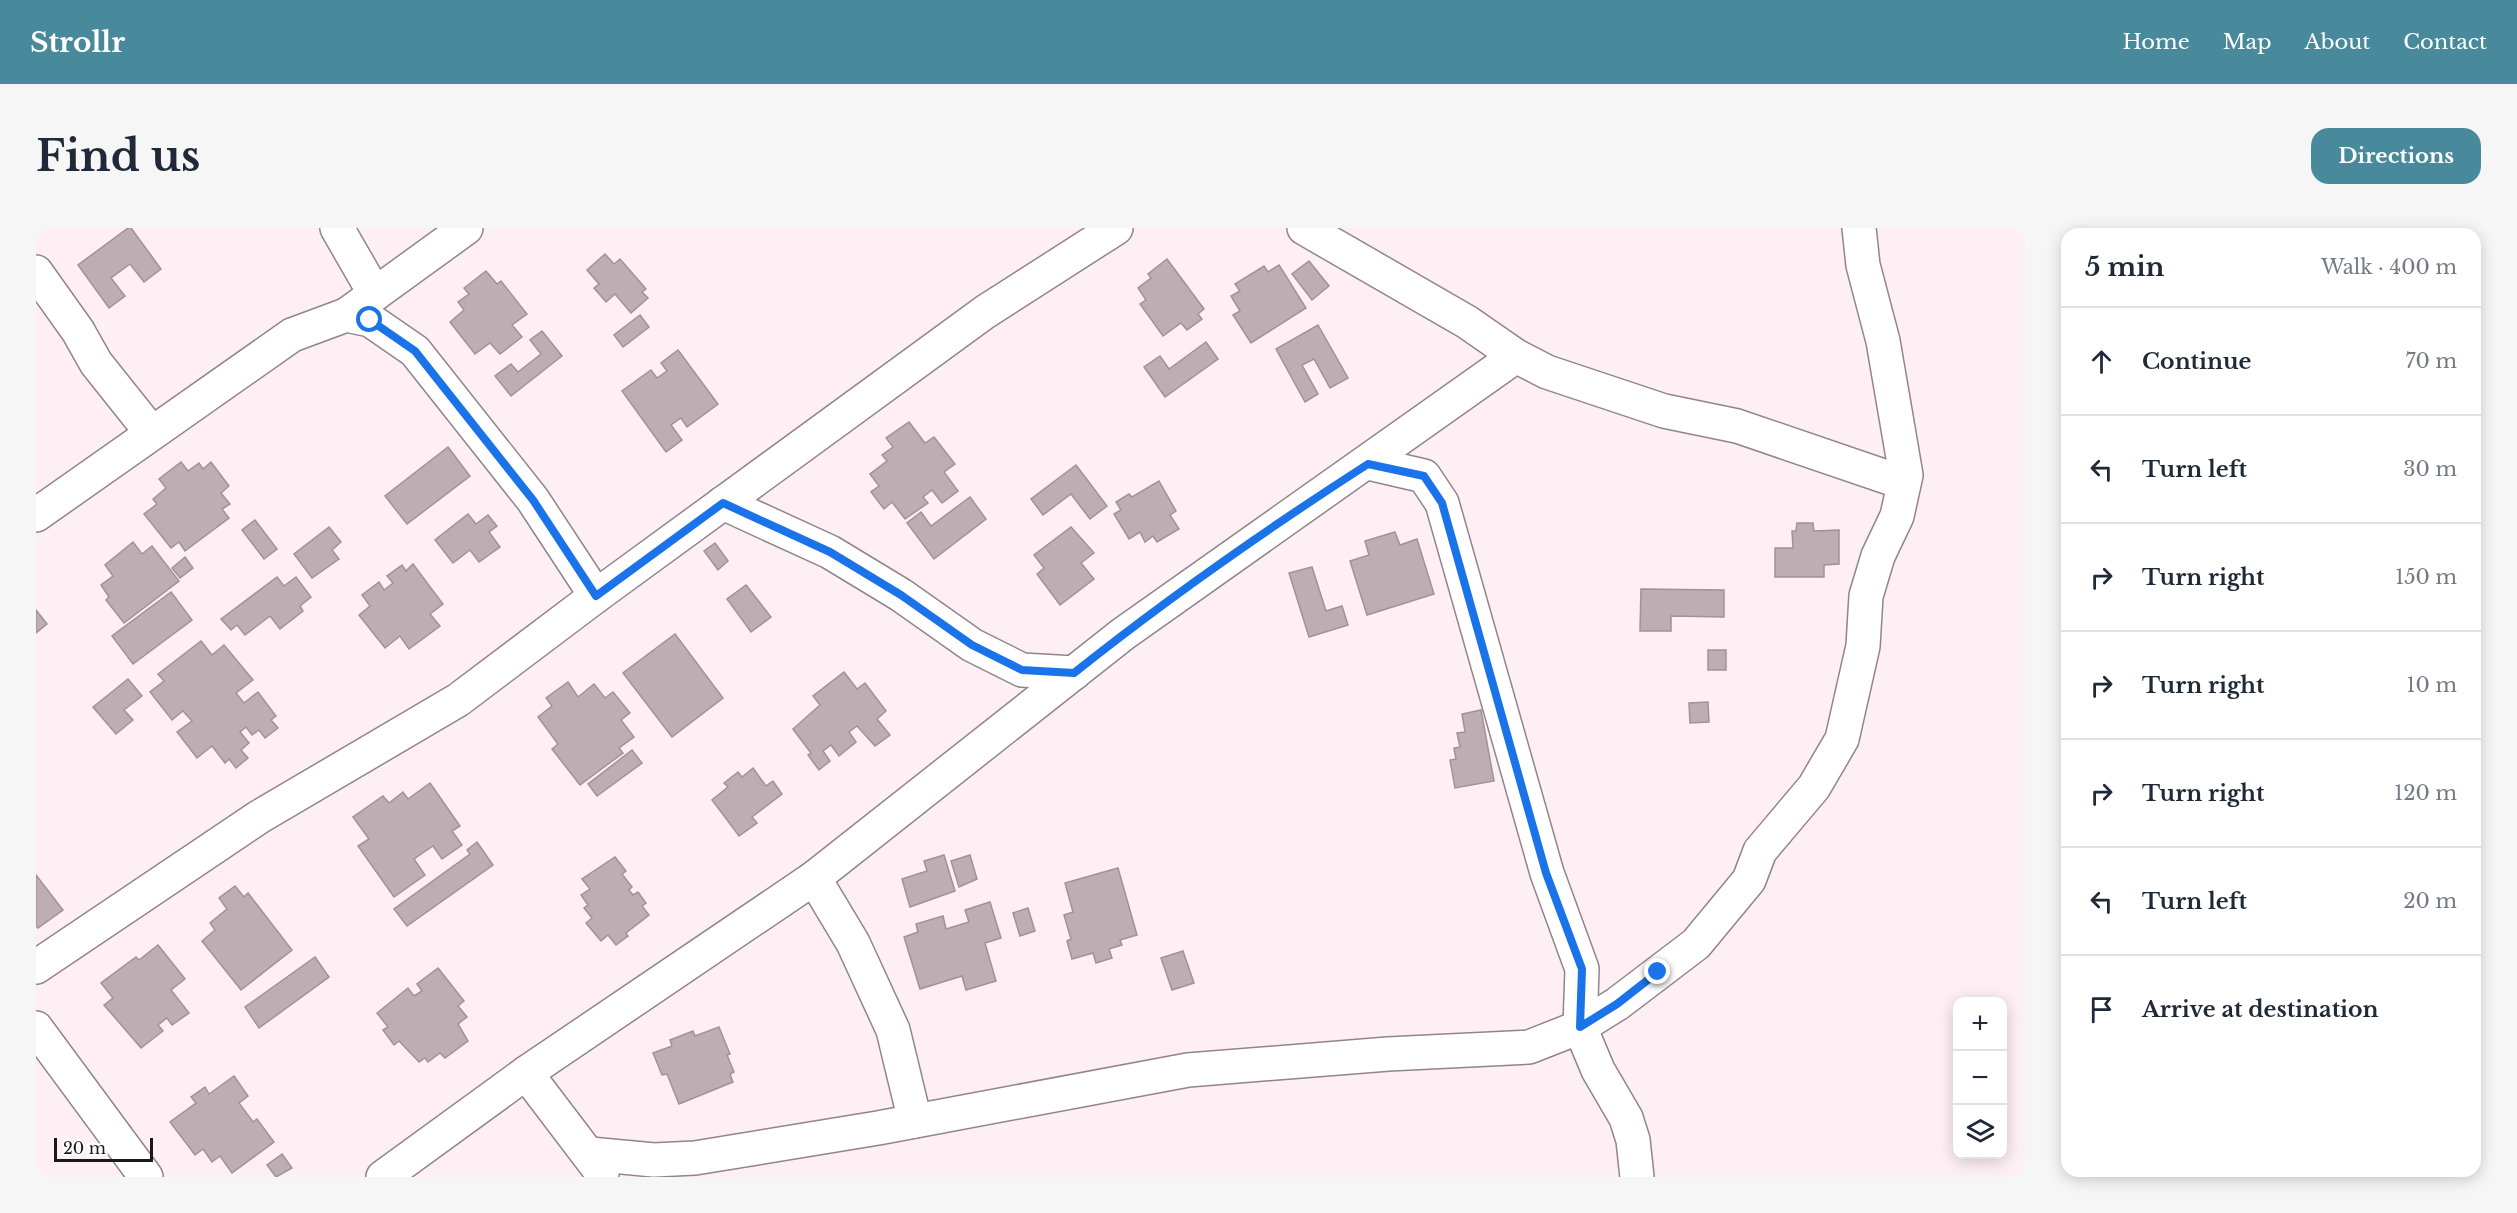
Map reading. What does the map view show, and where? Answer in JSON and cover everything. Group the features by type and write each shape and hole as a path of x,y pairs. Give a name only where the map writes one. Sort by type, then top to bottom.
{"street":[{"path":"337,228 375,294"},
{"path":"36,515 292,335 346,315 466,228"},
{"path":"36,967 259,817 458,700 596,596 985,312 1116,228"},
{"path":"1304,228 1467,322 1516,356 1547,372 1664,411 1737,426 1904,483"},
{"path":"526,1073 597,1166 695,1158 915,1121 1188,1070 1388,1054 1528,1047 1580,1027 1617,1004 1696,944 1749,880 1760,852 1814,787 1842,739 1863,646 1866,596 1878,556 1897,516 1906,475 1883,341 1863,265 1858,228"},
{"path":"36,272 78,331 96,363 151,432"},
{"path":"346,315 370,320 415,351 526,491 596,596"},
{"path":"383,1177 526,1073 813,878 1123,634 1295,511 1368,464 1516,356"},
{"path":"1368,464 1424,476 1442,503 1546,873 1582,969 1580,1027 1598,1070 1626,1118 1633,1140 1637,1177"},
{"path":"723,503 830,552 901,595 972,645 1022,670 1074,673"},
{"path":"813,878 853,943 893,1030 915,1121"},
{"path":"36,1028 146,1177"}],"building":[{"path":"131,228 161,269 144,282 130,264 111,278 125,296 109,308 78,265"},
{"path":"605,254 614,264 620,259 646,289 642,292 648,298 631,313 615,294 606,302 594,288 599,284 587,270"},
{"path":"1167,259 1204,309 1198,314 1202,319 1187,330 1181,323 1163,336 1140,304 1146,300 1138,288 1151,278 1148,274"},
{"path":"1309,261 1329,286 1312,300 1292,274"},
{"path":"1279,265 1306,308 1251,343 1233,315 1240,311 1231,296 1240,291 1235,284 1264,266 1268,272"},
{"path":"486,271 497,284 501,281 527,314 512,325 522,337 500,354 490,343 475,354 450,322 464,310 458,302 469,294 464,288"},
{"path":"640,315 649,327 623,347 614,335"},
{"path":"1318,325 1348,378 1330,388 1314,359 1302,365 1318,394 1305,402 1276,349"},
{"path":"542,331 562,356 511,396 495,376 511,364 518,372 541,354 530,340"},
{"path":"1206,342 1218,359 1165,397 1144,367 1160,356 1169,369"},
{"path":"678,350 718,404 687,427 681,418 671,425 682,440 666,452 622,391 651,370 657,378 667,371 661,363"},
{"path":"909,422 925,443 934,437 955,464 944,472 958,491 942,503 932,490 923,497 928,503 905,519 892,502 884,509 871,492 879,486 870,474 887,461 882,455 893,447 886,438"},
{"path":"448,447 470,476 407,524 385,496"},
{"path":"181,462 188,471 199,463 203,469 211,462 229,486 221,493 230,504 222,509 229,518 185,551 179,542 171,548 144,514 157,504 153,499 166,488 159,479"},
{"path":"1076,465 1107,506 1090,519 1071,494 1043,515 1031,499"},
{"path":"1159,481 1176,511 1170,515 1179,529 1157,542 1153,536 1145,542 1140,532 1129,539 1114,514 1121,510 1116,502 1129,494 1132,497"},
{"path":"970,497 986,519 934,559 907,523 921,512 931,526"},
{"path":"468,514 476,524 488,515 497,526 489,532 500,547 479,562 470,550 453,563 435,540"},
{"path":"255,520 277,549 264,559 242,530"},
{"path":"1797,523 1813,523 1814,531 1839,530 1839,564 1824,565 1824,577 1775,577 1775,548 1793,548 1792,531 1796,531"},
{"path":"329,527 341,542 332,550 339,559 312,578 294,554"},
{"path":"1071,527 1094,553 1081,563 1094,579 1060,605 1037,574 1044,568 1034,555"},
{"path":"1395,532 1400,545 1417,539 1434,594 1367,615 1350,561 1369,555 1365,541"},
{"path":"133,542 142,554 152,546 179,581 124,623 106,600 109,597 101,585 113,576 105,565"},
{"path":"715,543 728,561 718,570 704,551"},
{"path":"185,557 193,568 180,578 172,568"},
{"path":"413,564 443,604 430,614 440,626 409,649 400,636 385,648 359,615 370,606 362,595 379,582 384,590 393,583 387,576 402,565 406,571"},
{"path":"1312,567 1326,611 1342,606 1348,625 1309,637 1289,573"},
{"path":"277,577 284,586 296,577 311,597 300,606 303,611 280,629 270,616 245,635 237,625 231,630 221,619"},
{"path":"746,585 771,617 751,632 727,599"},
{"path":"1641,589 1724,590 1724,617 1671,616 1671,631 1640,631"},
{"path":"171,592 192,620 133,664 112,636"},
{"path":"36,610 47,624 36,633"},
{"path":"675,634 723,698 672,737 623,673"},
{"path":"201,641 212,655 224,645 253,680 236,693 244,703 258,692 276,716 271,720 278,728 265,738 259,730 252,735 246,727 240,732 249,743 241,750 248,758 236,768 229,759 225,763 212,746 197,758 177,732 192,721 183,711 172,720 150,692 164,681 158,674"},
{"path":"1708,650 1726,650 1726,670 1708,670"},
{"path":"844,672 857,689 865,683 886,711 877,719 890,735 875,746 857,726 849,732 856,742 839,756 831,745 823,751 830,761 819,770 808,755 811,753 793,729 820,705 813,696"},
{"path":"128,679 142,696 124,710 133,720 116,734 93,707"},
{"path":"568,682 578,697 594,684 605,698 613,692 630,713 621,720 634,737 619,748 623,753 580,785 552,749 558,744 538,717 552,706 546,698"},
{"path":"1708,702 1709,722 1690,723 1689,703"},
{"path":"1481,710 1494,781 1455,788 1450,760 1456,759 1454,748 1460,747 1457,733 1465,732 1462,714"},
{"path":"632,750 642,763 597,796 588,784"},
{"path":"753,768 766,786 773,781 782,794 752,817 757,823 739,836 712,800 728,787 724,783 738,772 742,777"},
{"path":"430,783 460,826 452,831 462,845 442,859 433,846 414,859 425,875 394,897 358,846 369,839 353,817 383,796 389,803 403,792 408,799"},
{"path":"477,842 493,865 407,926 394,909 470,854 467,850"},
{"path":"944,855 955,891 910,907 902,879 927,871 924,861"},
{"path":"970,855 977,879 959,887 951,861"},
{"path":"615,857 626,871 622,874 632,887 629,890 633,895 638,892 646,903 642,906 649,915 626,933 628,936 616,945 608,935 601,941 586,923 592,918 584,908 588,905 581,895 590,889 582,879"},
{"path":"1118,868 1137,935 1120,940 1122,945 1109,949 1112,958 1096,963 1093,953 1072,959 1067,941 1071,939 1064,915 1073,912 1065,883"},
{"path":"36,875 63,910 38,928 36,926"},
{"path":"235,886 244,897 248,893 292,950 241,990 202,941 215,930 210,923 227,909 219,898"},
{"path":"990,902 1001,938 985,943 996,981 966,990 962,976 920,989 904,937 918,932 916,924 943,916 946,929 969,922 965,910"},
{"path":"1028,908 1035,931 1020,936 1013,913"},
{"path":"158,945 185,979 171,990 189,1013 172,1025 167,1018 158,1025 163,1031 141,1048 104,1005 113,998 101,983 136,957 139,960"},
{"path":"1183,951 1194,983 1172,990 1161,958"},
{"path":"315,957 329,977 259,1028 245,1007"},
{"path":"438,968 464,1001 458,1006 467,1017 458,1024 468,1041 445,1058 440,1053 428,1062 425,1058 419,1062 399,1041 394,1045 383,1030 388,1027 377,1013 408,988 414,996 422,991 417,984"},
{"path":"719,1027 730,1054 727,1055 734,1072 730,1074 733,1082 679,1104 667,1074 662,1075 653,1053 672,1046 670,1040 693,1031 695,1036"},
{"path":"234,1076 248,1096 239,1103 253,1122 257,1119 274,1142 232,1173 220,1156 212,1162 203,1149 195,1155 170,1122 196,1103 191,1097 205,1087 209,1094"},
{"path":"282,1154 292,1168 276,1177 267,1165"}],"route":[{"path":"370,320 415,351 533,500 596,596 723,503 830,552 901,595 972,645 1022,670 1074,673 1123,634 1295,511 1368,464 1424,476 1442,503 1546,873 1582,969 1583,996 1580,1027 1617,1004 1658,972"}]}
